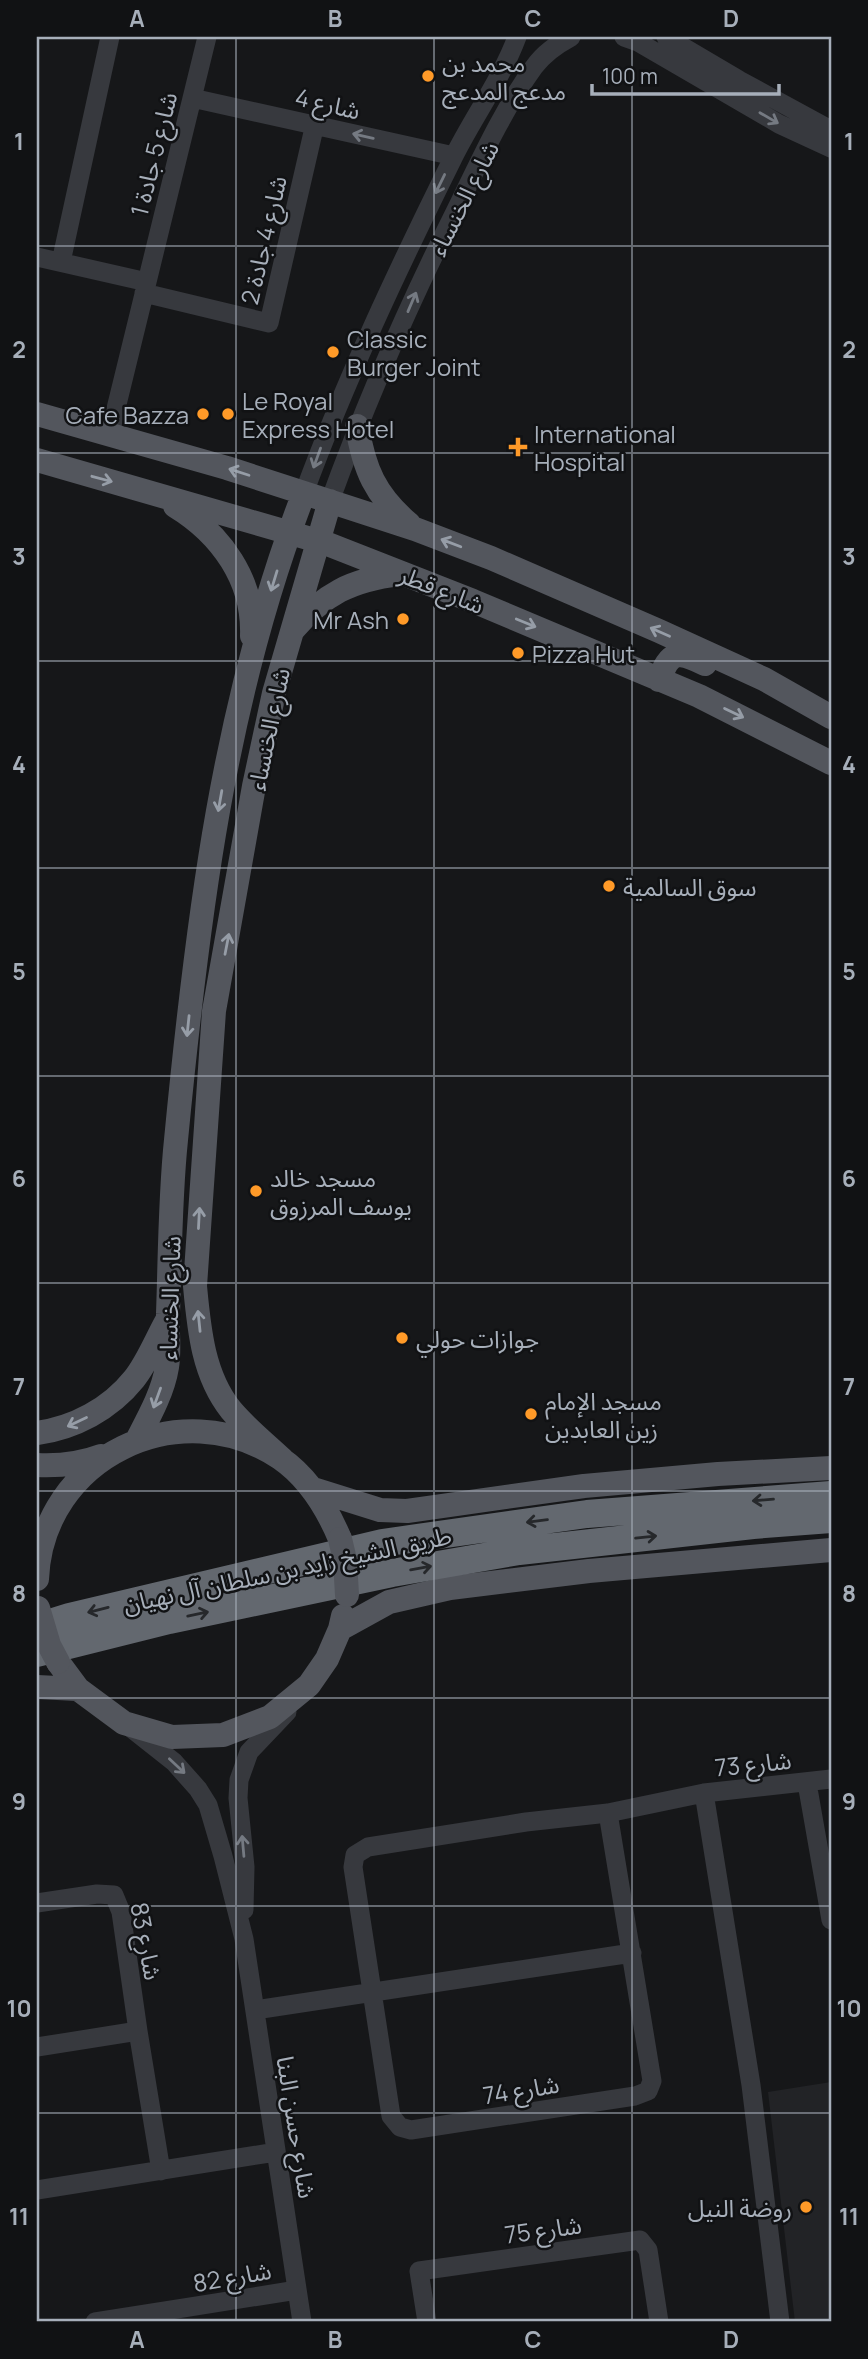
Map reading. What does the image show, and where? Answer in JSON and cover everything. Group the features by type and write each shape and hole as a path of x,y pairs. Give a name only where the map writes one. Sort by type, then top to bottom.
{"highway":[{"name":"طريق الشيخ زايد بن سلطان آل نهيان","path":"37,1609 95,1610 382,1543 587,1514 831,1495"},
{"name":"طريق الشيخ زايد بن سلطان آل نهيان","path":"47,1658 169,1620 392,1573 519,1551 831,1519"}],"main road":[{"name":"شارع قطر","path":"42,417 110,433 415,529 504,564 764,680 831,716"},
{"path":"358,426 362,456 373,484 391,509 415,529"},
{"name":"شارع قطر","path":"37,460 317,540 699,696 831,763"},
{"path":"143,490 177,507 206,528 229,554 245,585 253,620 252,655"},
{"name":"شارع الخنساء","path":"137,1440 155,1404 167,1367 176,1143 194,972 224,779 252,655 289,532 304,493"},
{"name":"شارع الخنساء","path":"313,1489 230,1409 206,1362 199,1330 195,1286 214,1011 254,786 274,693 330,501"},
{"path":"290,634 312,608 339,590 370,578 403,574"},
{"path":"659,680 669,659 676,655 687,655 743,682 764,680"},
{"path":"37,1433 59,1430 98,1412 134,1379 168,1318"},
{"path":"37,1465 55,1466 84,1462 137,1440 174,1431 212,1432 249,1441 282,1459"},
{"path":"37,1579 38,1556 54,1512 79,1479 112,1452"},
{"path":"313,1489 347,1502 380,1510 407,1511 584,1486 831,1468"},
{"path":"37,1609 49,1645 47,1658 78,1689 124,1723 172,1737 223,1735 270,1717 309,1685 327,1658 340,1629 346,1595 345,1560 329,1513 313,1489"},
{"path":"340,1629 389,1602 450,1588 589,1571 831,1550"},
{"path":"37,1687 78,1689"}],"street":[{"path":"61,262 110,37"},
{"name":"شارع 5 جادة 1","path":"110,433 207,37"},
{"name":"شارع الخنساء","path":"304,493 345,388 395,276 517,37"},
{"name":"شارع الخنساء","path":"330,501 358,426 419,285 488,147 534,66 550,49 570,37"},
{"path":"624,37 638,42 779,124 831,148"},
{"path":"666,37 831,130"},
{"name":"شارع 4","path":"192,98 454,156"},
{"name":"شارع 4 جادة 2","path":"145,288 269,323 315,124"},
{"path":"37,257 145,288"},
{"name":"شارع حسن البنا","path":"244,1939 244,1867 237,1798 239,1780 249,1752 309,1685"},
{"name":"شارع حسن البنا","path":"124,1723 188,1776 208,1805 244,1939 302,2322"},
{"name":"شارع 73","path":"704,1793 831,1779"},
{"name":"شارع 73","path":"807,1783 831,1920"},
{"path":"704,1793 751,2085 780,2322"},
{"name":"شارع 74","path":"608,1813 652,2081 648,2091 635,2096 411,2130 400,2127 391,2116 353,1867 355,1855 368,1847 526,1822 608,1813 704,1793"},
{"name":"شارع 83","path":"37,1903 97,1894 114,1895 121,1912 161,2171"},
{"path":"255,2010 632,1953"},
{"path":"37,2047 138,2031"},
{"path":"37,2190 276,2152"},
{"name":"شارع 75","path":"427,2322 419,2271 640,2240 648,2250 659,2322"},
{"name":"شارع 82","path":"95,2322 176,2317 297,2290"}],"shaded area":[{"name":"روضة النيل","path":"831,2082 831,2322 795,2322 768,2092"}],"place":[{"name":"محمد بن مدعج المدعج","path":"428,76"},
{"name":"Classic Burger Joint","path":"333,352"},
{"name":"Cafe Bazza","path":"203,414"},
{"name":"Le Royal Express Hotel","path":"228,414"},
{"name":"International Hospital","path":"518,447"},
{"name":"Mr Ash","path":"403,619"},
{"name":"Pizza Hut","path":"518,653"},
{"name":"سوق السالمية","path":"609,886"},
{"name":"مسجد خالد يوسف المرزوق","path":"256,1191"},
{"name":"جوازات حولي","path":"402,1338"},
{"name":"مسجد الإمام زين العابدين","path":"531,1414"},
{"name":"روضة النيل","path":"806,2207"}]}
